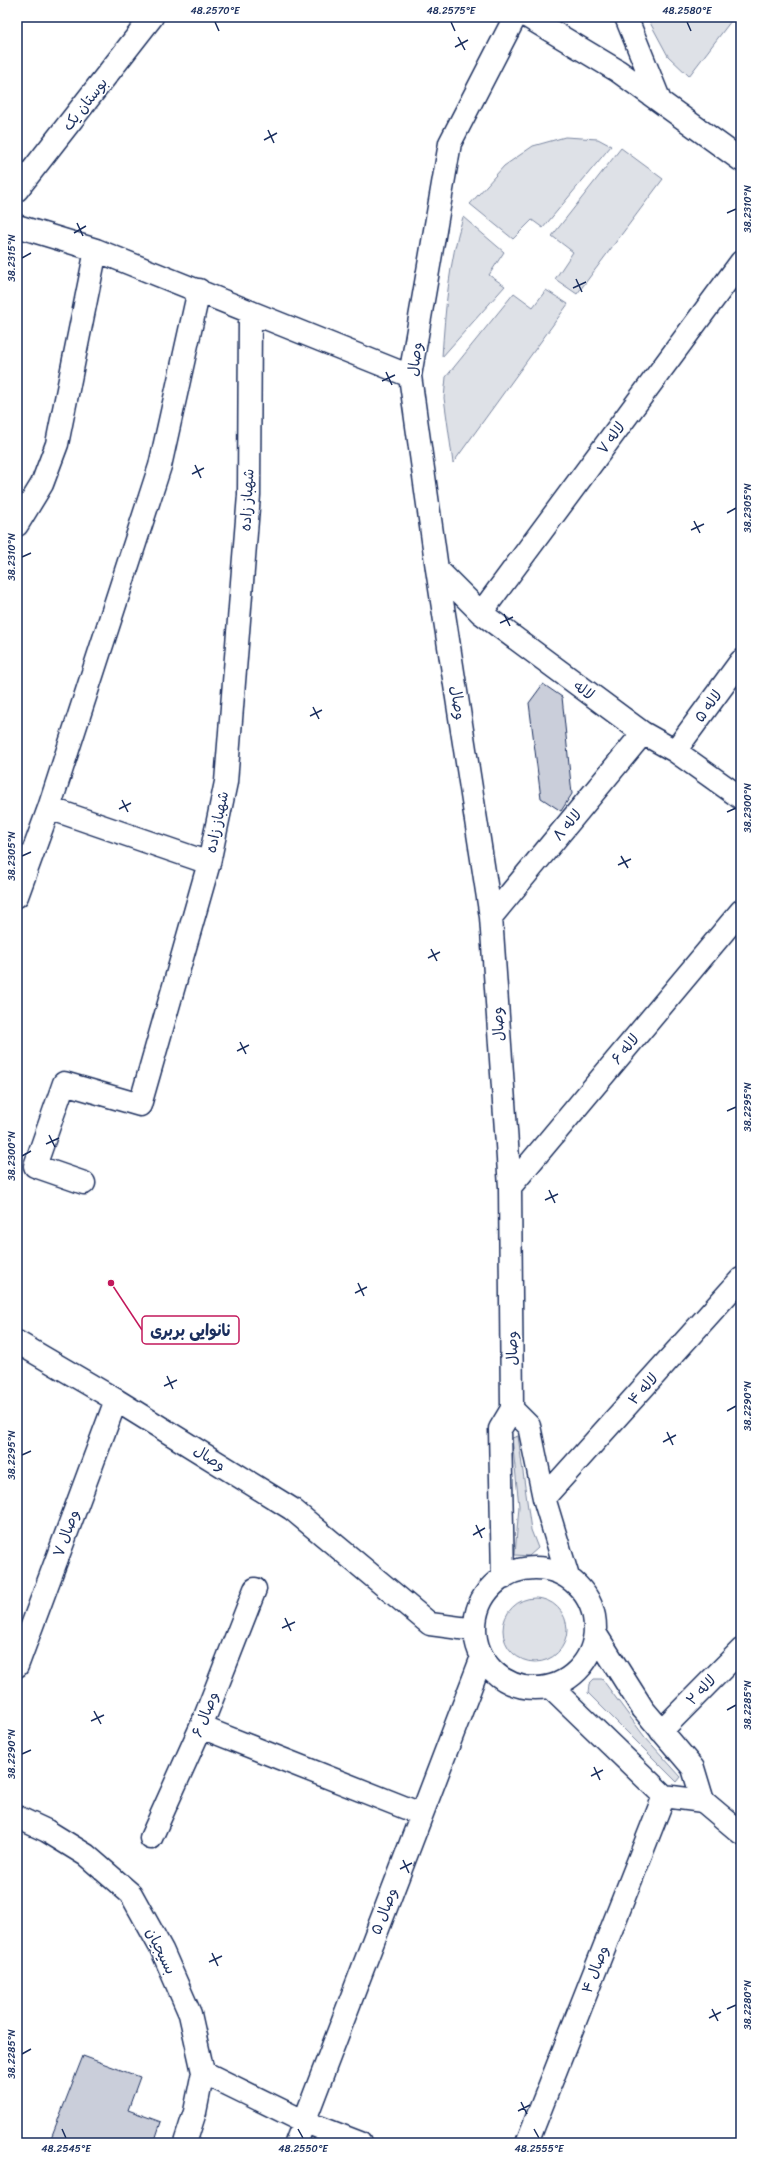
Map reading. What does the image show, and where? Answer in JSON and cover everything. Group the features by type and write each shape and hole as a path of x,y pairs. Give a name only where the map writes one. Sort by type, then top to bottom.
{"street":[{"name":"بوستان یک","path":"17,190 152,17"},
{"name":"وصال","path":"512,1409 510,1187 491,917 437,569 410,376 450,143 515,17"},
{"path":"528,17 618,71 741,160"},
{"path":"626,17 660,101"},
{"path":"17,226 96,250 199,290 410,376"},
{"path":"17,525 42,484 57,444 96,250"},
{"name":"لاله ۷","path":"481,613 741,262"},
{"path":"17,896 49,808 160,466 199,290"},
{"name":"شهباز زاده","path":"84,1183 35,1166 64,1083 140,1106 209,863 226,782 249,495 250,312"},
{"name":"لاله","path":"437,569 481,613 643,733 676,752 741,798"},
{"name":"لاله ۵","path":"676,752 741,661"},
{"name":"لاله ۸","path":"491,917 643,733"},
{"path":"49,808 209,863"},
{"name":"لاله ۶","path":"510,1187 741,912"},
{"name":"لاله ۴","path":"544,1498 741,1279"},
{"name":"وصال","path":"17,1342 116,1400 292,1509 430,1624 475,1630"},
{"name":"وصال ۷","path":"17,1666 116,1400"},
{"path":"503,1578 500,1429 512,1409 529,1426 544,1498 568,1577"},
{"path":"530,1568 550,1569 568,1577 582,1590 592,1607 595,1633 593,1646 584,1665 569,1679 551,1687 531,1689 511,1684 494,1673 482,1657 475,1638 476,1618 482,1599 494,1583 503,1578 511,1573 530,1568"},
{"name":"وصال ۶","path":"151,1838 201,1727 255,1589"},
{"path":"595,1633 642,1709 693,1768 703,1800 741,1833"},
{"name":"لاله ۲","path":"661,1731 741,1650"},
{"name":"وصال ۵","path":"296,2143 303,2121 420,1814 482,1657"},
{"path":"551,1687 664,1796 703,1800"},
{"path":"201,1727 420,1814"},
{"name":"وصال ۴","path":"527,2143 664,1796"},
{"name":"بسیجیان","path":"17,1817 47,1831 86,1855 131,1894 162,1950 190,2014 203,2072 195,2112 184,2143"},
{"path":"203,2072 303,2121 360,2143"}],"shaded area":[{"path":"647,17 734,17 689,76 668,56"},
{"path":"565,137 598,139 611,146 543,228 532,220 513,239 470,204 504,166 533,146"},
{"path":"621,148 663,179 577,294 555,279 573,252 552,236"},
{"path":"463,217 504,252 489,275 505,286 442,357 446,304 451,269"},
{"path":"546,290 568,304 453,463 444,398 446,377 514,293 533,307"},
{"path":"518,1436 531,1530 538,1548 529,1556 515,1555 519,1506 512,1438"},
{"path":"535,1598 547,1600 558,1607 565,1618 567,1630 565,1642 558,1653 547,1660 535,1662 523,1660 512,1653 505,1642 503,1630 505,1618 512,1607 523,1600"},
{"path":"594,1679 602,1679 644,1736 681,1777 677,1782 588,1693 589,1684"}],"building":[{"path":"543,684 562,697 572,794 561,811 541,798 529,703"},
{"path":"83,2056 140,2077 128,2110 161,2122 154,2143 49,2143"}],"place":[{"name":"نانوایی بربری","path":"111,1283"}]}
